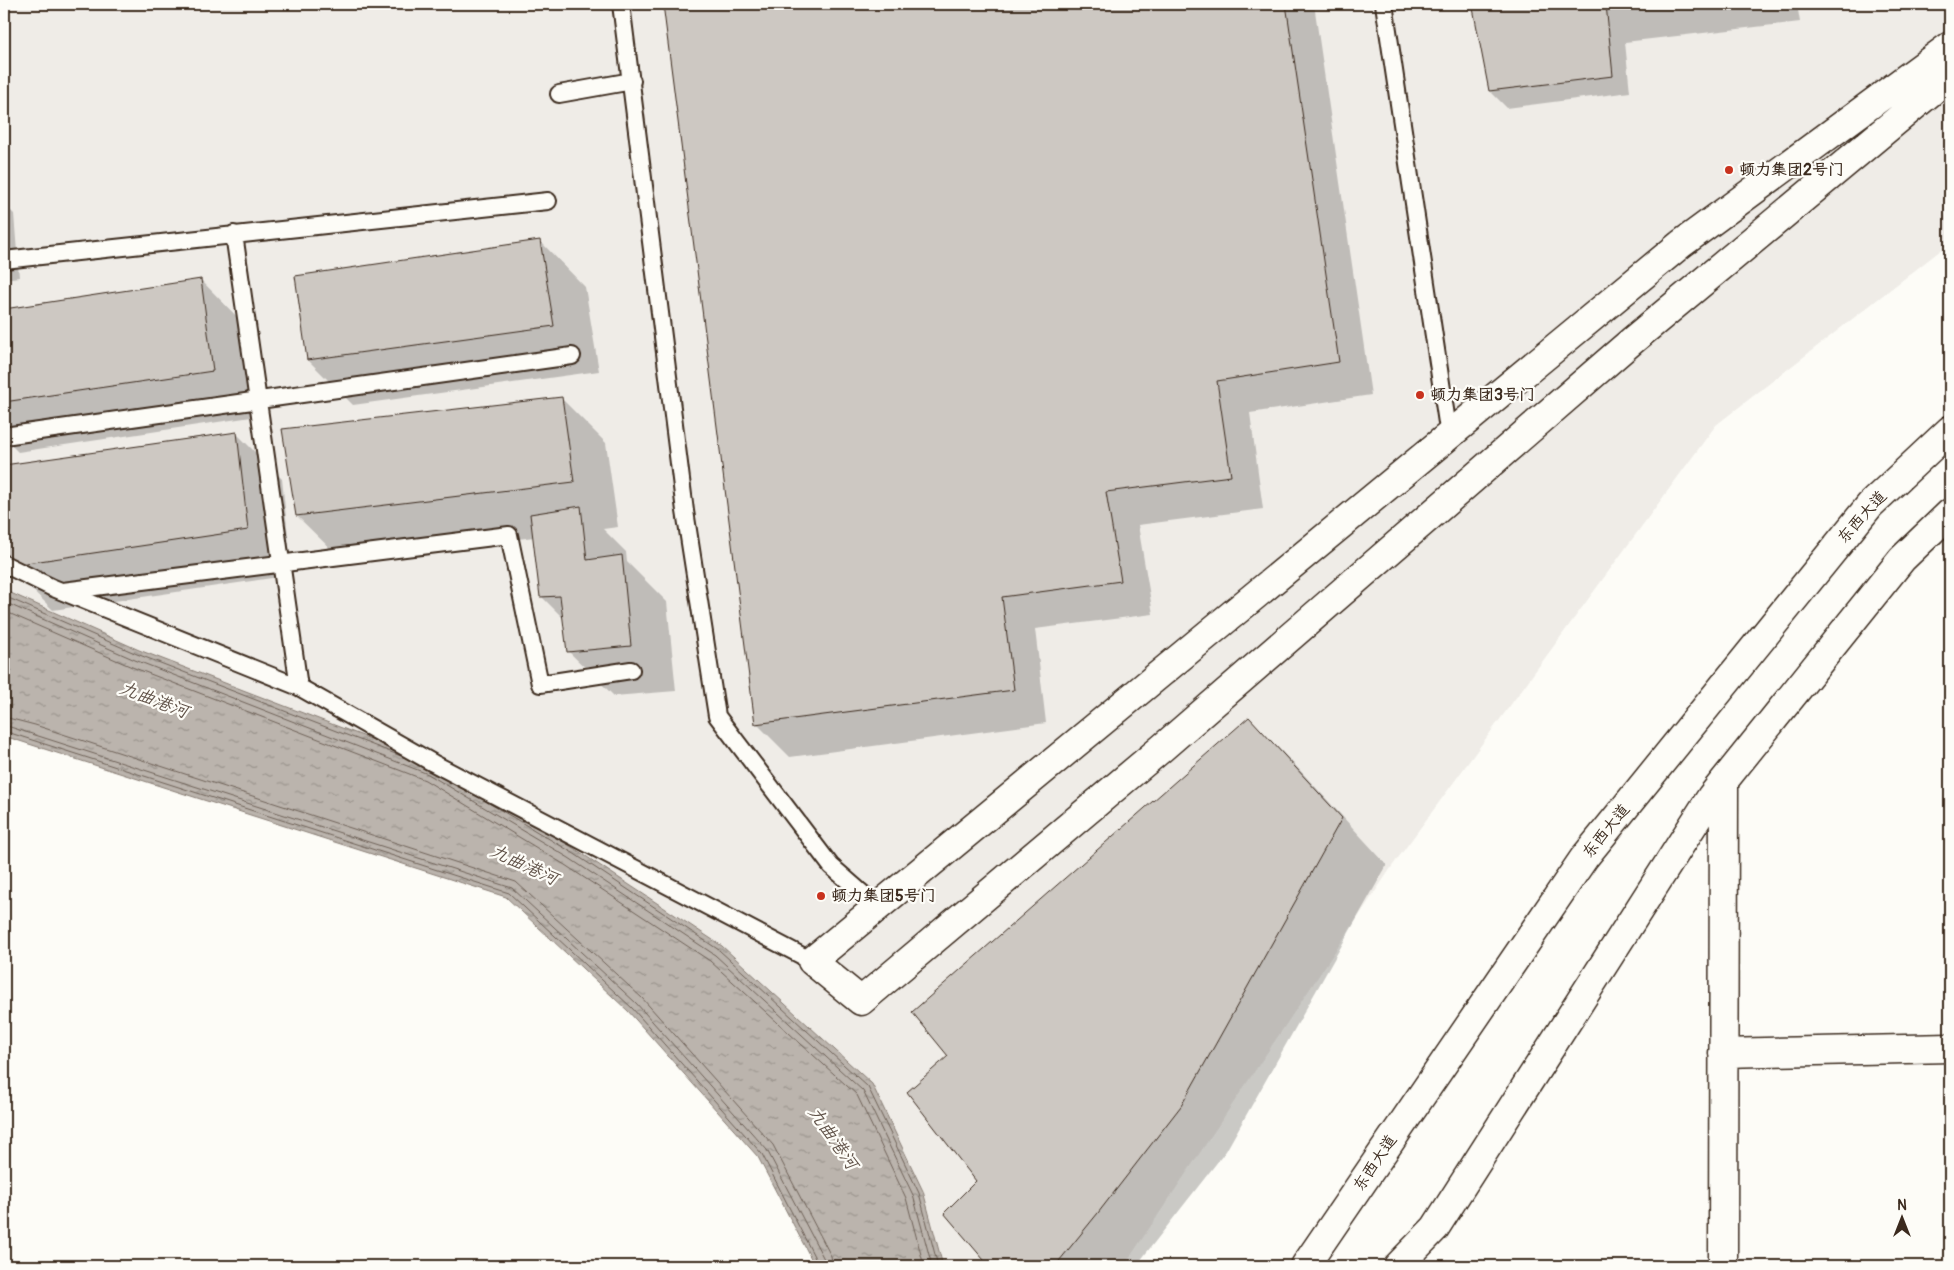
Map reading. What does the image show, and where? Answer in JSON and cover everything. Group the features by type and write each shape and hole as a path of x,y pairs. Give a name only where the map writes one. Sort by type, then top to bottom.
{"main road":[{"path":"1950,46 1682,244 812,961 861,1001 1170,742 1640,334 1950,76"},
{"name":"东西大道","path":"1305,1266 1584,858 1870,505 1950,430"},
{"path":"1398,1266 1435,1228 1711,797 1902,559 1950,513"},
{"path":"1723,1266 1724,782"},
{"path":"1723,1053 1950,1048"}],"lane":[{"path":"621,4 685,511 717,716 831,866 878,907"},
{"path":"1384,4 1449,436"},
{"path":"559,94 632,81"},
{"path":"4,260 548,201"},
{"path":"234,234 299,687"},
{"path":"4,436 572,356"},
{"path":"62,591 509,535 540,684 631,670"},
{"path":"4,564 62,591 299,687 433,763 812,961"}],"shaded area":[{"path":"4,4 1950,4 1950,243 1716,425 1393,865 1124,1266 943,1266 923,1191 872,1084 722,946 575,849 4,590"}],"water":[{"name":"九曲港河","path":"4,590 139,650 433,763 575,849 722,946 872,1084 923,1191 943,1266 815,1266 758,1157 628,1011 506,897 4,736"}],"building":[{"path":"663,4 1286,4 1339,362 1217,381 1231,476 1106,492 1121,581 1002,597 1014,690 755,724"},
{"path":"1515,4 1606,4 1613,76 1489,91 1473,8"},
{"path":"540,240 554,326 307,360 295,276"},
{"path":"201,279 213,371 4,402 4,309"},
{"path":"562,397 574,482 296,516 282,429"},
{"path":"237,432 248,530 6,566 4,553 4,465"},
{"path":"581,506 587,560 622,555 631,646 567,652 560,596 540,597 530,514"},
{"path":"1249,717 1342,818 1181,1106 1098,1213 1055,1266 989,1266 944,1213 976,1181 907,1092 948,1056 912,1012"}],"place":[{"name":"顿力集团2号门","path":"1729,170"},
{"name":"顿力集团3号门","path":"1420,395"},
{"name":"顿力集团5号门","path":"821,896"}]}
